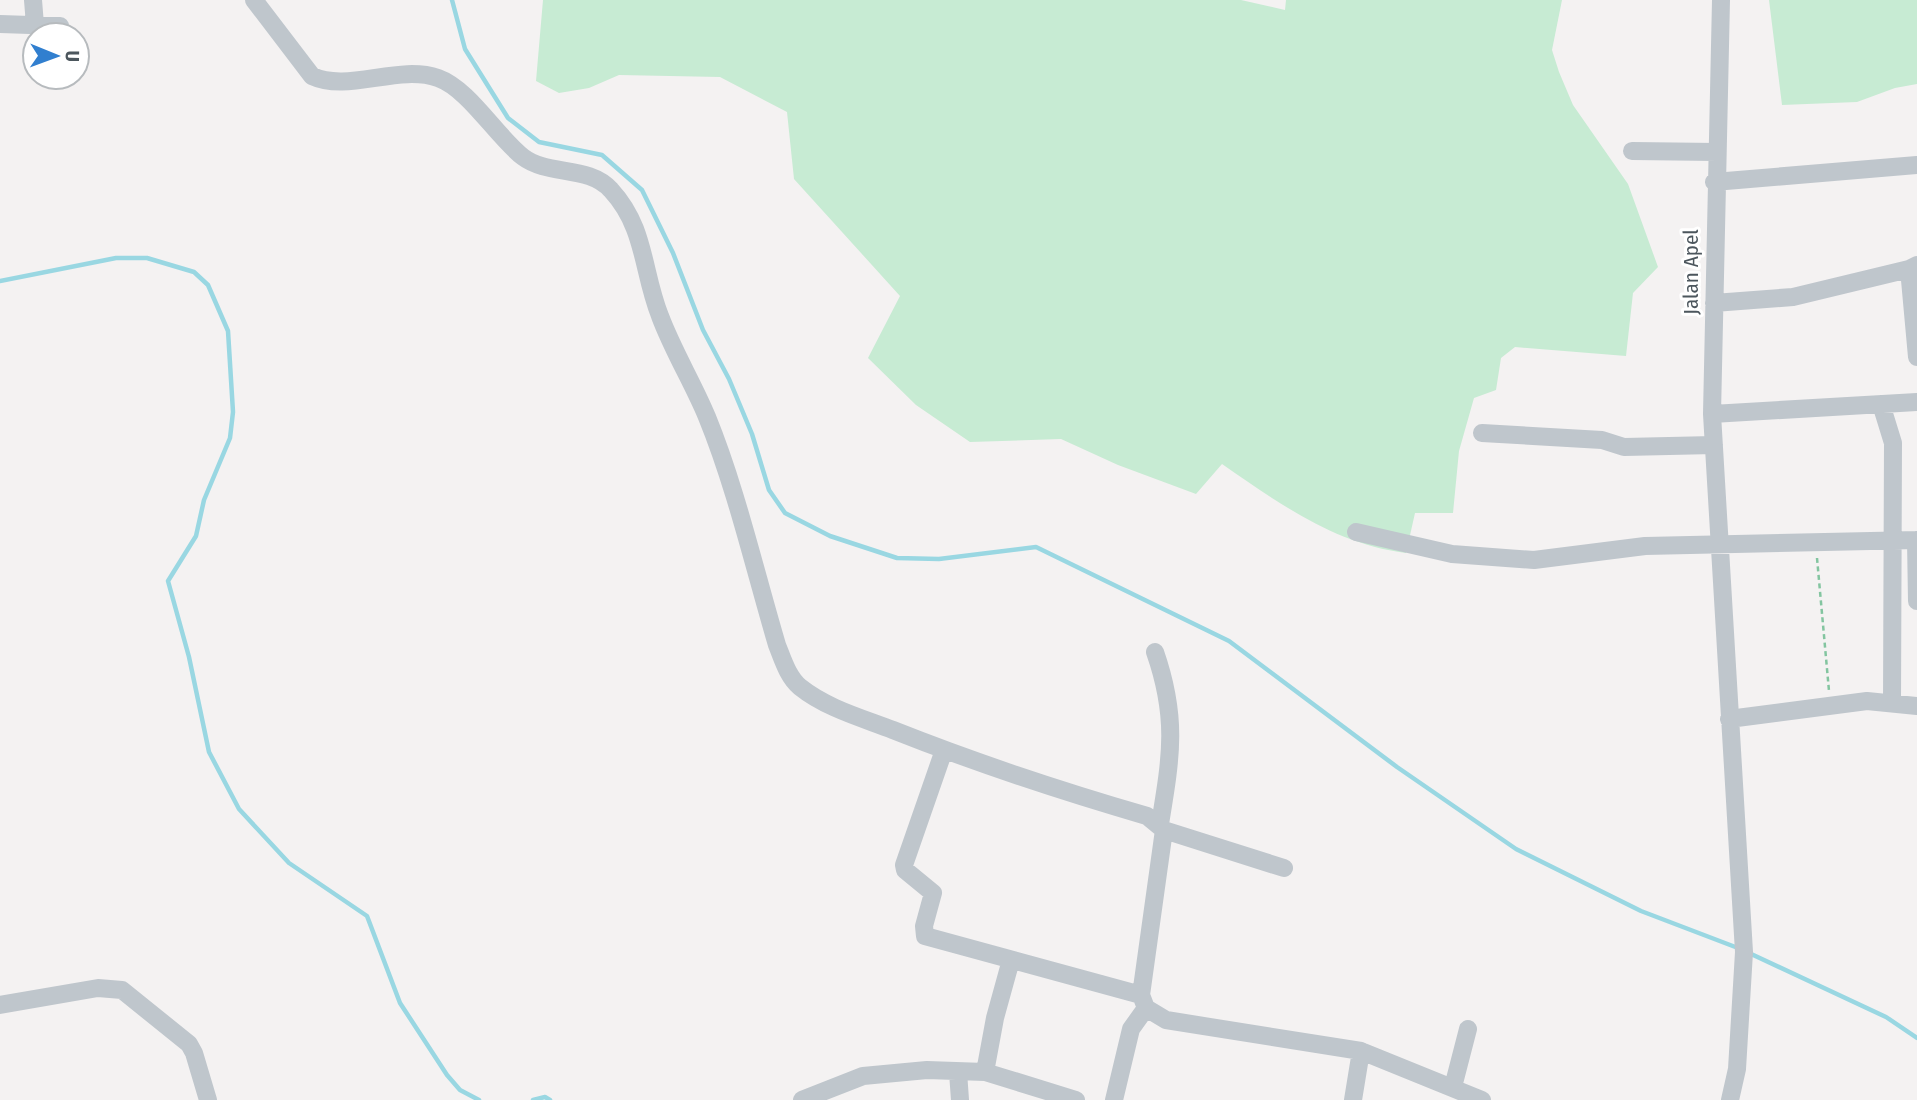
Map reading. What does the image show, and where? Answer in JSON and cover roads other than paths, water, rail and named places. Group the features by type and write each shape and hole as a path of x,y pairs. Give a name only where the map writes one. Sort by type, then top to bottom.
{"street":[{"path":"33,0 34,21"},
{"path":"254,0 312,76 327,81 405,73 439,78 471,104 526,159 576,172 610,187 638,230 648,281 660,318 708,418 777,645 791,678 801,688 832,706 1016,777 1147,817 1162,827 1284,869"},
{"name":"Jalan Apel","path":"1721,0 1714,182 1712,414 1744,952 1737,1069 1730,1100"},
{"path":"0,24 21,25"},
{"path":"1632,150 1717,152"},
{"path":"1714,182 1917,165"},
{"path":"1714,303 1793,297 1913,267 1917,357"},
{"path":"1712,414 1917,402"},
{"path":"1881,404 1893,443 1892,702"},
{"path":"1482,433 1602,440 1625,447 1714,445"},
{"path":"1356,532 1452,555 1534,560 1645,546 1916,540 1917,601"},
{"path":"1114,1100 1131,1029 1144,1001 1172,751 1170,702 1155,652"},
{"path":"1730,719 1798,712 1830,704 1892,702 1917,706"},
{"path":"944,750 905,858 905,870 933,893 924,926 925,936 1144,1001 1166,1020 1361,1051 1482,1100"},
{"path":"985,1072 995,1018 1011,960"},
{"path":"0,1005 98,988 122,990 189,1044 208,1100"},
{"path":"1453,1087 1468,1029"},
{"path":"1353,1100 1361,1051"},
{"path":"802,1100 816,1092 880,1072 985,1072 1076,1100"},
{"path":"958,1072 960,1100"}],"waterway":[{"path":"452,0 465,49 508,118 539,142 602,155 642,190 673,253 703,330 729,379 752,434 769,490 785,513 830,536 897,558 939,559 1036,547 1229,641 1397,767 1516,849 1641,911 1738,948"},
{"path":"0,281 116,258 147,258 194,272 208,285 228,331 233,412 230,438 204,500 196,536 168,581 189,657 209,752 239,809 289,863 367,916 400,1003 447,1075 460,1090 479,1100"},
{"path":"1749,953 1886,1017 1917,1038"},
{"path":"533,1100 545,1097 550,1100"}]}
